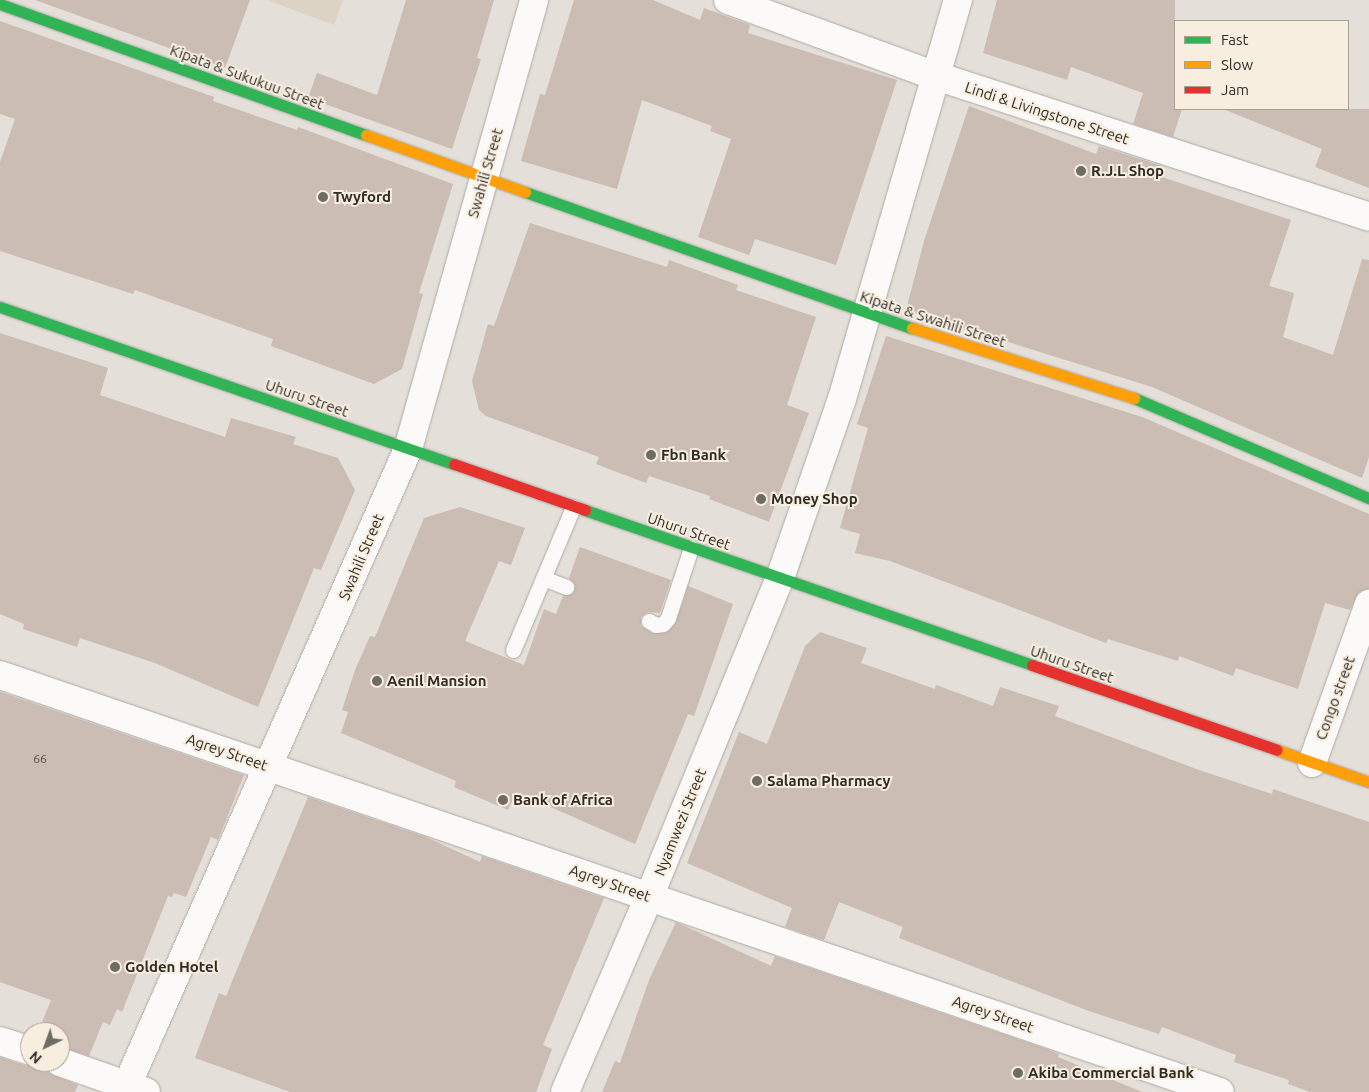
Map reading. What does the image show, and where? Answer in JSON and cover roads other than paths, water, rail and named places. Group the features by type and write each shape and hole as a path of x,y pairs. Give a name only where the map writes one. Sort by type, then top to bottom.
{"main road":[{"name":"Kipata & Sukukuu Street","path":"0,4 484,178"},
{"name":"Kipata & Swahili Street","path":"484,178 867,314 1147,402 1369,498"},
{"name":"Uhuru Street","path":"0,307 1369,782"}],"street":[{"name":"Swahili Street","path":"133,1090 408,449 534,0"},
{"name":"Lindi & Livingstone Street","path":"728,0 936,76 1369,217"},
{"name":"Nyamwezi Street","path":"564,1092 649,897 780,578 842,399 958,0"},
{"name":"Congo street","path":"1312,763 1369,604"},
{"name":"Agrey Street","path":"0,675 649,897 1168,1084 1220,1092"},
{"path":"0,1041 20,1048"},
{"path":"70,1066 133,1090"}],"lane":[{"path":"513,650 574,506"},
{"path":"649,621 656,625 663,624 668,618 691,548"},
{"path":"544,578 566,587"}],"place":[{"name":"R.J.L Shop","path":"1081,171"},
{"name":"Twyford","path":"323,197"},
{"name":"Fbn Bank","path":"651,455"},
{"name":"Money Shop","path":"761,499"},
{"name":"Aenil Mansion","path":"377,681"},
{"name":"Salama Pharmacy","path":"757,781"},
{"name":"Bank of Africa","path":"503,800"},
{"name":"Golden Hotel","path":"115,967"},
{"name":"Akiba Commercial Bank","path":"1018,1073"}]}
